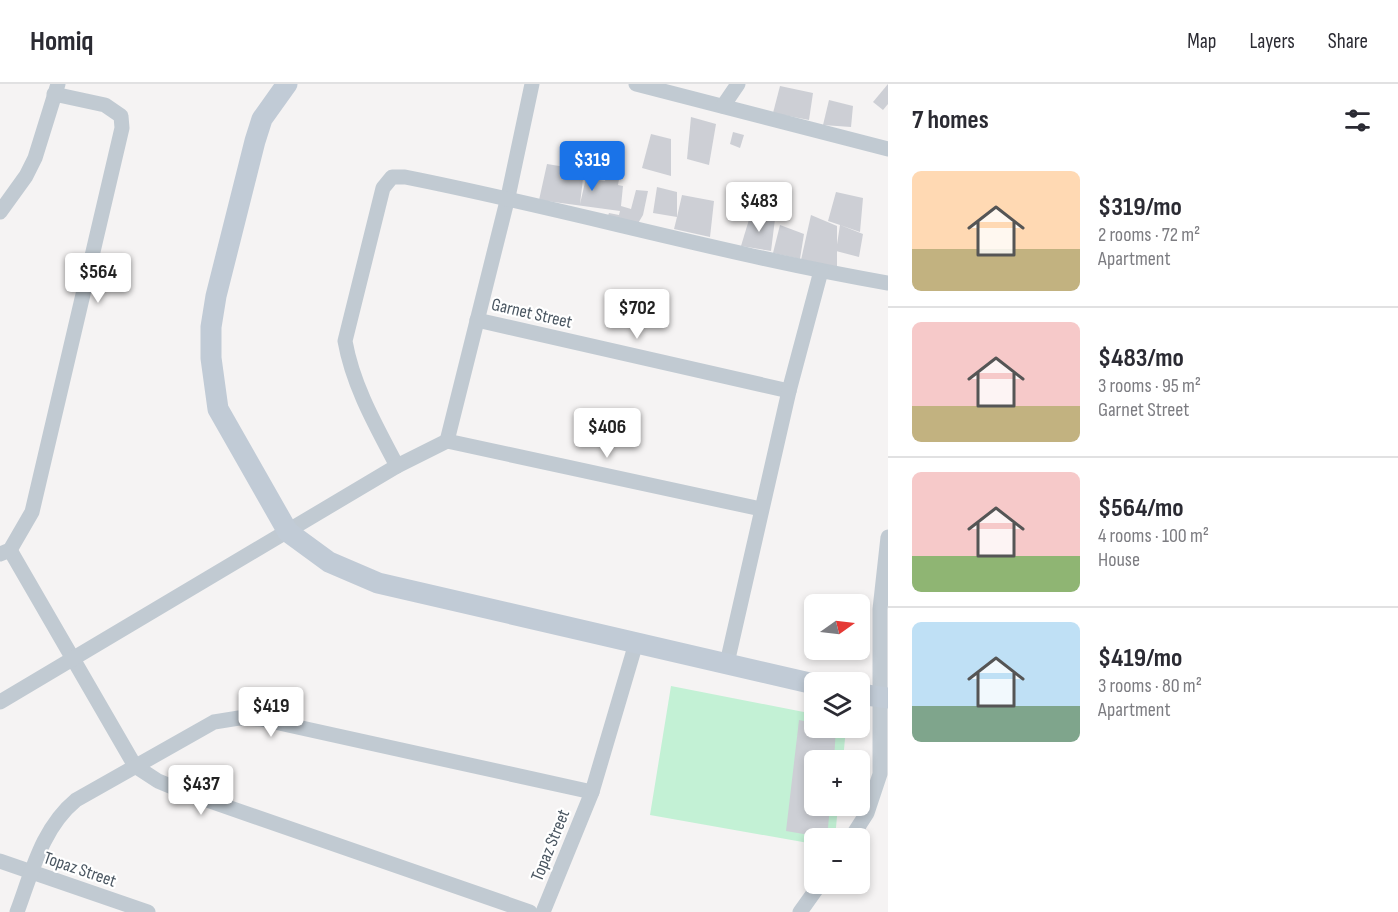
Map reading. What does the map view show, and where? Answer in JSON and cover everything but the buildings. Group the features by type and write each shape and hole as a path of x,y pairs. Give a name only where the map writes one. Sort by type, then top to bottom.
{"street":[{"path":"287,84 262,119 255,141 216,296 211,327 211,358 218,409 288,532 329,562 378,583 804,682"},
{"path":"447,441 508,197 532,84"},
{"path":"636,84 888,149"},
{"path":"723,106 738,84"},
{"path":"0,212 26,176 35,158 56,89 113,109 121,116 122,128 32,512 5,552 135,766 158,781 187,793 530,912"},
{"path":"397,466 365,404 349,364 345,341 363,261 383,188 392,177 405,177 508,197 821,271 888,283"},
{"path":"726,663 789,391 821,271"},
{"name":"Garnet Street","path":"477,320 789,391"},
{"path":"0,702 397,466 447,441 761,509"},
{"path":"857,828 867,813 880,774 885,699 880,609 888,537"},
{"name":"Topaz Street","path":"543,912 592,792 636,643"},
{"path":"870,696 885,699"},
{"path":"17,912 49,828 64,809 135,766 214,723 239,718 261,719 592,792"},
{"name":"Topaz Street","path":"0,861 148,912"},
{"path":"800,912 813,894"}],"green space":[{"path":"671,686 804,712 804,738 845,738 844,750 804,750 804,816 837,816 836,828 804,828 804,842 650,815"}]}
